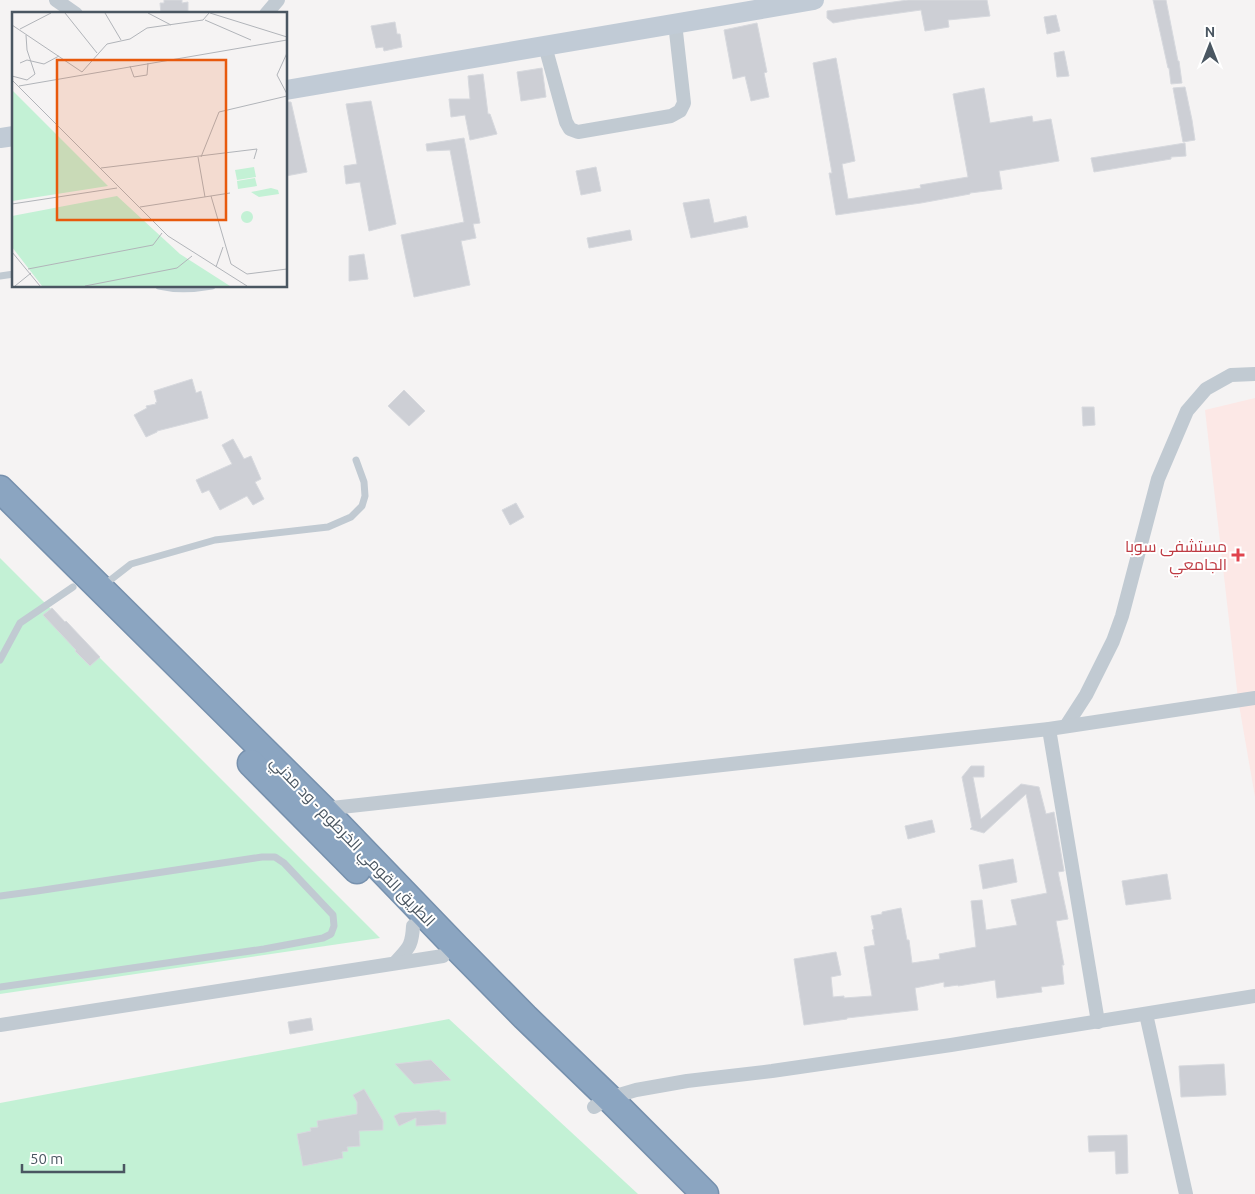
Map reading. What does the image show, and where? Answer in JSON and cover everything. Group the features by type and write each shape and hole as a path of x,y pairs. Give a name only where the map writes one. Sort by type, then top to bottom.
{"highway":[{"name":"الطريق القومي الخرطوم - ود مدني","path":"0,489 323,809 525,1017 602,1103 679,1194"},
{"name":"الطريق القومي الخرطوم - ود مدني","path":"0,514 173,684 443,956 704,1194"}],"street":[{"path":"56,0 73,12"},
{"path":"268,12 278,0"},
{"path":"288,90 814,0"},
{"path":"545,46 566,122 570,129 578,132 662,118 680,111 684,103 675,23"},
{"path":"1066,726 1086,695 1122,616 1158,479 1187,411 1206,388 1231,375 1255,374"},
{"path":"323,809 1050,729 1255,698"},
{"path":"1050,729 1098,1022"},
{"path":"394,963 409,948 412,941 413,926"},
{"path":"0,1025 443,956"},
{"path":"602,1103 636,1090 688,1081 772,1071 1098,1022 1255,996"},
{"path":"1146,1014 1186,1194"}],"lane":[{"path":"167,288 190,288"},
{"path":"100,588 131,564 141,560 215,540 328,526 351,517 362,506 365,496 364,482 356,460"},
{"path":"0,660 20,623 73,587"},
{"path":"0,896 262,858 274,858 284,863 334,916 334,926 331,934 323,938 264,949 0,987"}],"shaded area":[{"name":"مستشفى سوبا الجامعي","path":"1255,398 1255,797 1238,699 1205,410"}],"green space":[{"path":"0,558 380,938 0,994"},
{"path":"449,1019 638,1194 0,1194 0,1103"}],"building":[{"path":"164,0 188,2 188,12 161,12 160,3 164,3"},
{"path":"908,0 987,0 990,16 948,20 949,27 925,31 921,10 833,23 827,18 827,11"},
{"path":"1153,0 1166,0 1182,83 1171,84"},
{"path":"1056,15 1060,31 1047,34 1044,17"},
{"path":"395,22 397,34 400,34 402,47 384,51 383,47 376,48 371,26"},
{"path":"757,23 767,72 764,73 769,97 751,101 745,76 733,79 724,30"},
{"path":"1064,51 1069,76 1057,77 1054,53"},
{"path":"836,58 855,161 842,164 848,199 921,188 920,185 968,177 953,94 984,88 990,123 1032,116 1033,122 1051,119 1059,161 999,171 1002,189 836,215 829,173 832,173 813,63"},
{"path":"542,68 546,97 521,101 517,72"},
{"path":"483,74 488,114 490,114 497,134 470,140 465,115 451,117 449,99 470,99 468,76"},
{"path":"1185,87 1195,140 1183,142 1173,88"},
{"path":"371,101 396,224 369,231 360,182 346,184 344,166 357,164 346,104"},
{"path":"288,102 291,102 307,172 288,176"},
{"path":"464,138 480,223 473,224 476,238 461,241 470,285 414,297 401,235 464,222 450,150 427,151 426,144"},
{"path":"1185,143 1186,156 1171,157 1171,159 1094,172 1091,158"},
{"path":"596,167 601,191 581,195 576,171"},
{"path":"709,199 714,223 746,216 748,227 691,238 683,203"},
{"path":"630,230 632,240 589,248 587,238"},
{"path":"364,254 368,279 349,281 349,256"},
{"path":"192,379 196,393 201,391 208,418 157,431 146,437 134,415 147,408 146,406 156,404 154,391"},
{"path":"404,390 425,411 409,426 388,406"},
{"path":"1082,407 1094,407 1095,425 1083,426"},
{"path":"233,439 244,459 251,456 261,479 255,482 264,499 253,505 247,496 220,510 209,490 202,493 196,480 232,464 222,445"},
{"path":"516,503 524,517 510,525 502,510"},
{"path":"52,608 100,657 90,666 43,615"},
{"path":"971,766 984,766 984,777 973,777 981,819 1021,784 1039,787 1046,814 1054,812 1064,871 1058,872 1068,919 1056,921 1064,965 1062,965 1064,984 1041,987 1042,992 997,998 995,980 944,987 944,982 915,988 918,1010 804,1025 794,959 836,952 841,975 831,977 833,997 872,996 864,947 875,945 871,916 901,908 907,940 909,940 912,963 940,959 939,954 976,947 971,901 982,900 986,930 1017,925 1011,900 1047,893 1026,794 984,833 970,829 972,827 962,777"},
{"path":"932,820 935,832 908,839 905,826"},
{"path":"1013,859 1017,882 983,889 979,865"},
{"path":"1167,874 1171,899 1126,905 1122,881"},
{"path":"311,1018 313,1030 290,1034 288,1022"},
{"path":"431,1060 451,1080 414,1084 395,1064"},
{"path":"1224,1064 1226,1095 1181,1097 1179,1066"},
{"path":"364,1089 383,1121 383,1130 359,1131 360,1146 347,1147 348,1151 342,1152 343,1158 303,1166 297,1134 311,1131 310,1128 318,1127 317,1121 357,1114 357,1102 353,1095"},
{"path":"440,1110 440,1112 446,1112 446,1124 416,1126 416,1118 399,1126 394,1116 400,1113"},
{"path":"1127,1135 1128,1173 1116,1174 1115,1151 1089,1152 1088,1136"}],"place":[{"name":"مستشفى سوبا الجامعي","path":"1238,555"}]}
